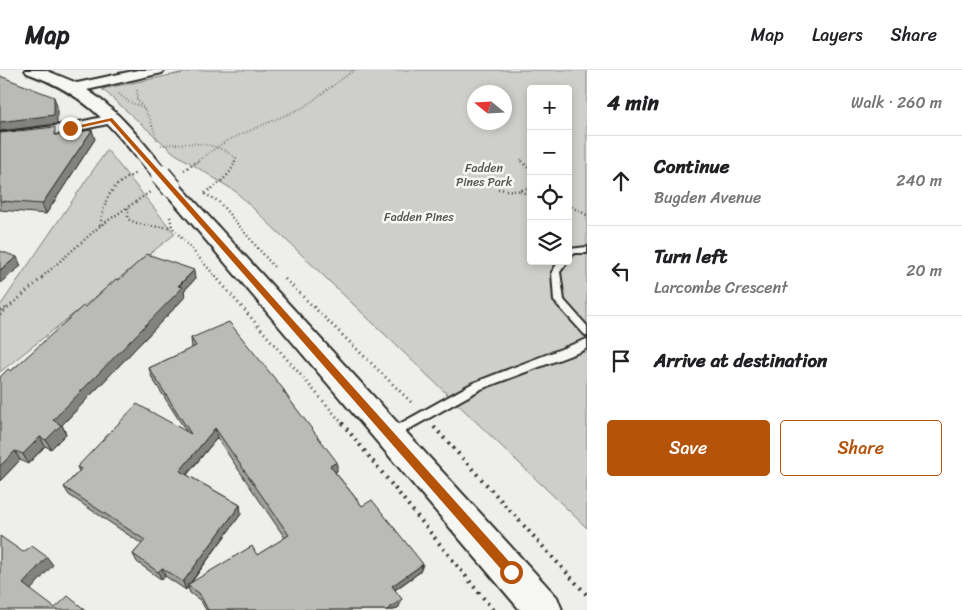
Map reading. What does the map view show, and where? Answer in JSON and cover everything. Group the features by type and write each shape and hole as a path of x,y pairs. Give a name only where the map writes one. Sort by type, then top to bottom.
{"street":[{"path":"32,70 76,88 112,119 544,610"},
{"path":"76,88 157,70"},
{"path":"0,137 70,128 112,119"}],"lane":[{"path":"572,251 587,250"},
{"path":"561,265 556,272 559,301 587,332"},
{"path":"390,435 477,386 587,343"}],"path":[{"path":"161,152 159,145 190,143 217,145 228,149 236,158 233,170 222,182 205,193"},
{"path":"521,159 527,168"},
{"path":"100,226 106,196 119,182 136,173"},
{"path":"498,189 527,189"},
{"path":"196,190 218,201 274,268"},
{"path":"519,190 527,194"},
{"path":"128,207 128,218 132,222 156,227 172,227"},
{"path":"572,207 587,215"},
{"path":"167,208 172,227 345,427 493,610"},
{"path":"281,276 424,416 587,595"},
{"path":"0,310 8,308"}],"green space":[{"name":"Fadden Pines","path":"196,70 587,70 587,528 235,191 174,153 102,89"},
{"path":"107,150 175,234 0,372 0,306"}],"building":[{"path":"0,76 54,97 54,115 0,122"},
{"path":"55,127 55,135 92,130 42,204 0,201 0,133"},
{"path":"0,251 17,257 0,270"},
{"path":"147,254 194,270 178,286 183,287 53,420 61,425 46,440 40,437 23,454 15,451 0,466 0,377 8,369 11,371 83,306 85,307 116,279 119,280"},
{"path":"229,322 284,390 337,462 330,466 362,506 372,500 423,564 392,586 402,599 387,610 208,610 199,593 187,585 252,546 257,555 289,535 215,428 180,471 240,505 183,582 162,568 158,572 133,554 145,540 64,487 81,469 77,467 137,404 191,434 149,368 196,346 191,338"},
{"path":"0,536 23,552 32,546 47,557 23,584 55,608 68,596 84,610 0,610"}],"route":[{"path":"70,128 112,119 511,572"}],"park label":[{"name":"Fadden Pines Park","path":"484,175"}]}
